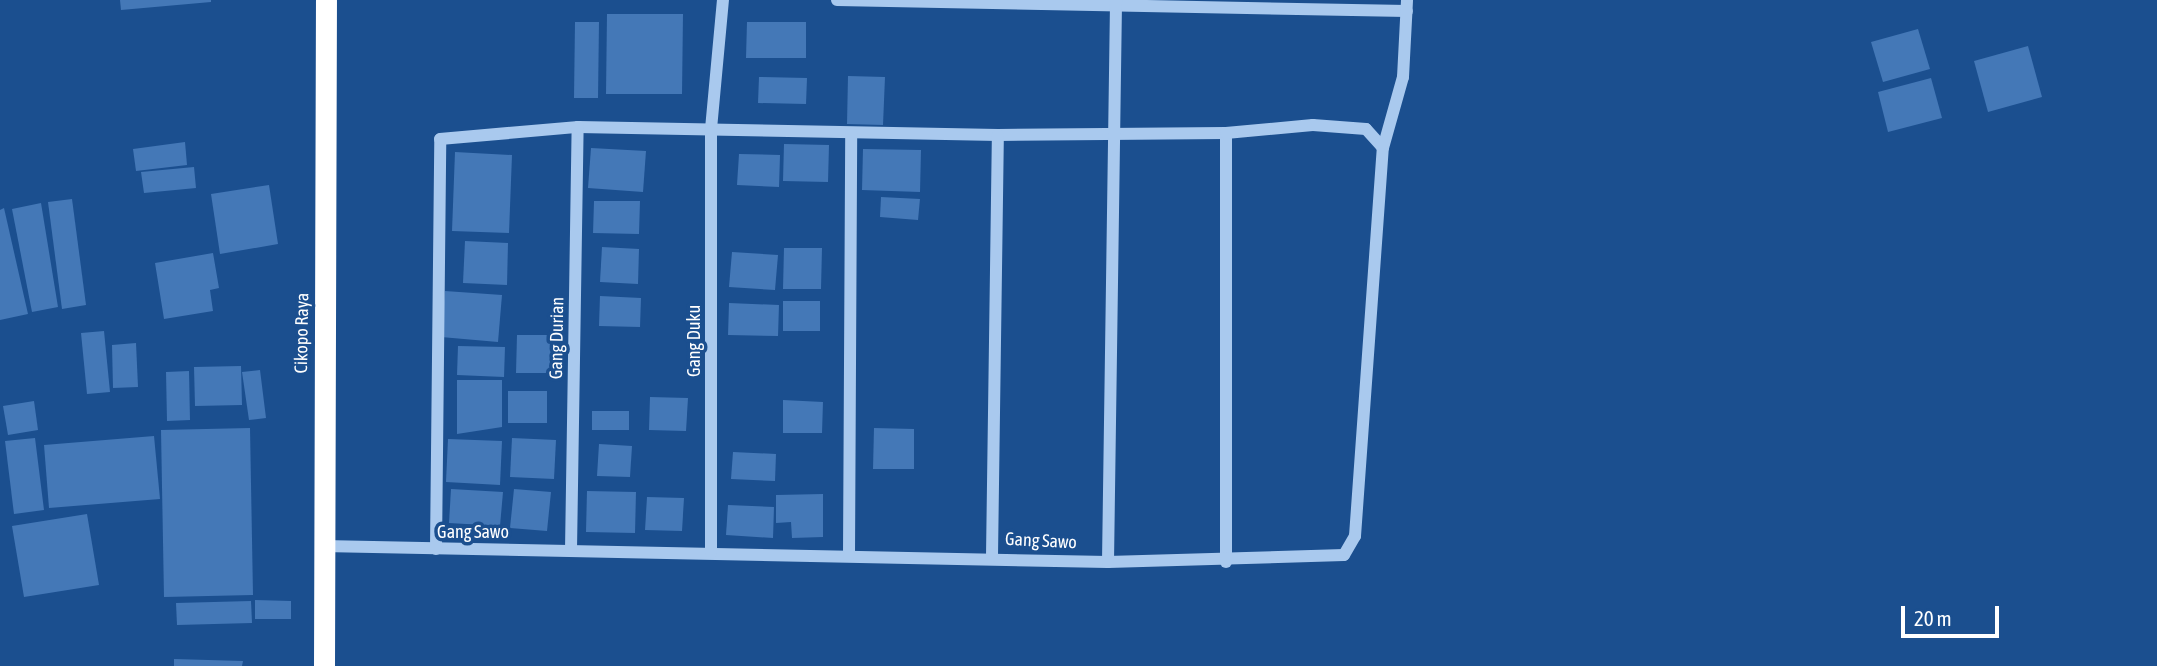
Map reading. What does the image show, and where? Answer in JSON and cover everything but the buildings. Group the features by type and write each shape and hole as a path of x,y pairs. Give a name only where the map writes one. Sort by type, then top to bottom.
{"highway":[{"name":"Cikopo Raya","path":"324,666 326,0"}],"street":[{"name":"Gang Duku","path":"711,554 711,129 723,0"},
{"path":"837,0 1407,5"},
{"path":"1108,562 1118,132 1117,3"},
{"name":"Gang Sawo","path":"323,546 711,554 992,556 1108,562 1337,559 1353,542 1383,148 1403,77 1407,5"},
{"path":"436,549 435,145 449,136 578,127 998,135 1226,133 1351,125 1374,132 1383,148"},
{"name":"Gang Durian","path":"571,550 578,127"},
{"path":"1226,133 1226,562"},
{"path":"849,555 851,134"},
{"path":"992,556 998,135"}]}
